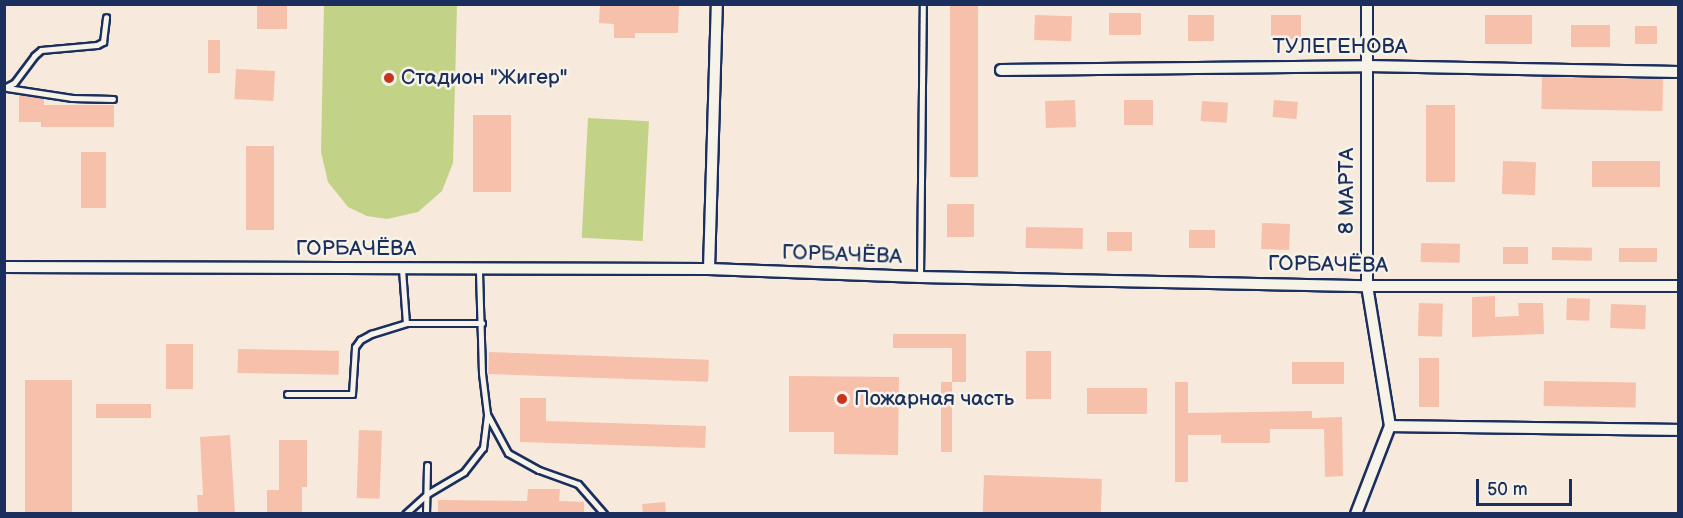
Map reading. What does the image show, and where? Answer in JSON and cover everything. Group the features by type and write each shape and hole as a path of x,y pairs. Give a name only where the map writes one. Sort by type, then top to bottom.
{"street":[{"path":"709,269 717,4"},
{"name":"8 МАРТА","path":"1367,4 1367,286 1390,426"},
{"name":"ТУЛЕГЕНОВА","path":"1001,70 1366,66 1678,72"},
{"name":"ГОРБАЧЁВА","path":"4,267 709,269 920,278 1367,286 1678,286"},
{"path":"1356,513 1390,426 1678,430"}],"lane":[{"path":"920,278 923,4"},
{"path":"5,88 14,83 41,50 97,45 103,42 106,17"},
{"path":"5,88 72,98 113,99"},
{"path":"405,513 427,494 464,472 476,460 483,448 487,414 483,388 479,268"},
{"path":"402,269 406,323"},
{"path":"287,394 352,394 352,358 360,339 406,323 482,323"},
{"path":"487,414 508,453 530,466 578,484 604,513"},
{"path":"426,513 427,465"}],"green space":[{"name":"Стадион \"Жигер\"","path":"324,5 457,5 453,163 442,191 418,212 387,219 367,216 348,207 328,182 321,152"},
{"path":"588,118 649,121 643,241 582,238"}],"building":[{"path":"257,4 287,4 287,29 257,29"},
{"path":"600,4 679,4 678,33 635,33 635,38 614,38 614,24 599,23"},
{"path":"950,4 978,4 978,177 950,177"},
{"path":"1109,13 1141,13 1141,35 1109,35"},
{"path":"1035,15 1072,16 1071,41 1034,40"},
{"path":"1188,15 1214,15 1214,41 1188,41"},
{"path":"1271,15 1301,15 1301,39 1271,39"},
{"path":"1485,15 1532,15 1532,44 1485,44"},
{"path":"1571,25 1610,25 1610,47 1571,47"},
{"path":"1635,26 1657,26 1657,44 1635,44"},
{"path":"208,40 220,40 220,73 208,73"},
{"path":"236,69 275,71 273,101 234,99"},
{"path":"1542,77 1663,79 1662,111 1541,109"},
{"path":"19,95 44,99 44,105 114,105 114,127 41,127 41,122 19,122"},
{"path":"1075,100 1076,127 1046,128 1045,101"},
{"path":"1124,100 1153,100 1153,125 1124,125"},
{"path":"1274,100 1298,102 1296,119 1273,117"},
{"path":"1202,101 1228,103 1227,123 1201,121"},
{"path":"1426,105 1455,105 1455,182 1426,182"},
{"path":"473,115 511,115 511,192 473,192"},
{"path":"246,146 274,146 274,230 246,230"},
{"path":"81,152 106,152 106,208 81,208"},
{"path":"1503,161 1536,162 1535,195 1502,194"},
{"path":"1592,161 1660,161 1660,187 1592,187"},
{"path":"947,204 974,204 974,237 947,237"},
{"path":"1262,223 1290,224 1289,250 1261,249"},
{"path":"1026,227 1083,228 1083,249 1026,248"},
{"path":"1189,230 1215,230 1215,248 1189,248"},
{"path":"1107,232 1132,232 1132,251 1107,251"},
{"path":"1421,243 1460,244 1460,263 1421,262"},
{"path":"1503,247 1528,247 1528,264 1503,264"},
{"path":"1552,247 1592,248 1592,261 1552,260"},
{"path":"1619,248 1657,248 1657,262 1619,262"},
{"path":"1495,296 1495,317 1519,316 1518,303 1543,303 1544,334 1472,337 1472,297"},
{"path":"1567,298 1590,299 1589,321 1566,320"},
{"path":"1419,303 1443,304 1442,337 1418,336"},
{"path":"1611,304 1646,305 1645,329 1610,328"},
{"path":"893,334 966,334 966,382 952,382 952,348 893,348"},
{"path":"166,344 193,344 193,389 166,389"},
{"path":"238,349 339,351 339,375 238,373"},
{"path":"1026,351 1051,351 1051,399 1026,399"},
{"path":"489,352 709,360 708,382 488,374"},
{"path":"1419,358 1439,358 1439,407 1419,407"},
{"path":"1292,362 1344,362 1344,384 1292,384"},
{"path":"789,376 899,377 898,455 834,454 834,432 789,432"},
{"path":"25,380 72,380 72,513 25,513"},
{"path":"1544,381 1636,383 1636,408 1544,406"},
{"path":"941,382 952,382 952,452 941,452"},
{"path":"1175,382 1188,382 1188,413 1312,411 1312,418 1342,417 1343,476 1325,477 1324,429 1270,429 1270,443 1221,443 1221,435 1188,435 1188,482 1175,482"},
{"path":"1087,388 1147,388 1147,414 1087,414"},
{"path":"520,398 546,398 546,421 706,426 705,448 520,442"},
{"path":"96,404 151,404 151,418 96,418"},
{"path":"359,430 382,431 380,499 357,498"},
{"path":"230,435 235,513 198,513 197,495 203,495 200,437"},
{"path":"279,440 307,440 307,487 302,487 302,513 267,513 267,490 279,490"},
{"path":"984,475 1102,479 1101,514 983,513"},
{"path":"528,489 560,489 559,501 584,502 584,513 438,513 438,500 527,501"},
{"path":"665,502 666,513 643,514 642,504"}],"place":[{"name":"Стадион \"Жигер\"","path":"389,78"},
{"name":"Пожарная часть","path":"842,399"}]}
